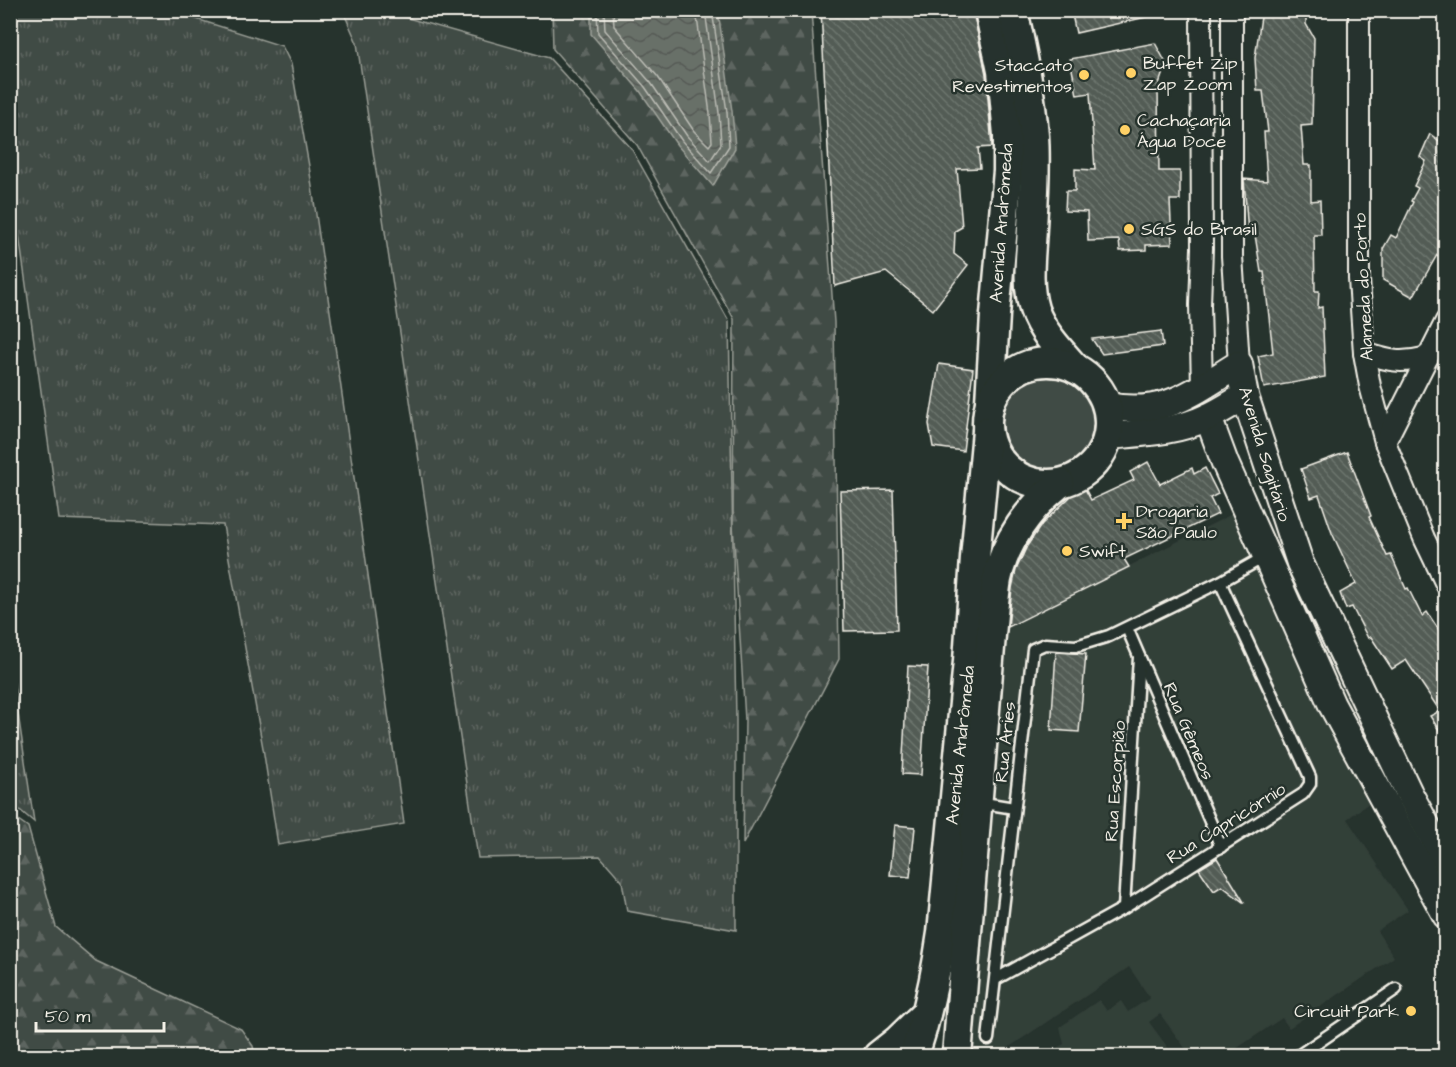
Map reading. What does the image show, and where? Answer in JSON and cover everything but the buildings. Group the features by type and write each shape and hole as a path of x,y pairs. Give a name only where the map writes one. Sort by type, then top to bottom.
{"main road":[{"name":"Avenida Andrômeda","path":"989,10 1002,71 1008,135 1008,171 990,402"},
{"name":"Avenida Andrômeda","path":"1013,10 1026,75 1034,136 1031,288 1035,309 1045,329 1076,369"},
{"path":"1056,362 1076,369 1089,378 1100,391 1107,406 1108,436 1100,456 1086,472 1074,479 1043,484 1026,480 1010,471 998,459 987,431 990,402 1001,384 1016,370 1035,363 1056,362"},
{"name":"Avenida Andrômeda","path":"914,1056 938,965 942,933 987,431"},
{"name":"Avenida Andrômeda","path":"957,1056 997,578 1010,539 1033,509 1060,483"},
{"path":"878,1056 897,1041 927,1011"}],"street":[{"path":"1201,10 1202,386"},
{"name":"Avenida Sagitário","path":"1232,10 1232,256 1239,364 1245,396 1300,563 1409,794 1446,862"},
{"name":"Alameda do Porto","path":"1359,10 1359,279 1364,353 1385,442 1424,538 1446,584"},
{"path":"1385,442 1446,321"},
{"path":"1364,353 1389,361 1409,362 1428,357"},
{"path":"1107,406 1125,410 1163,406 1181,399 1239,364"},
{"path":"1108,436 1182,427 1208,417 1245,396"},
{"name":"Avenida Sagitário","path":"1208,417 1212,432 1332,705 1446,915"}],"lane":[{"name":"Rua Áries","path":"988,1039 1033,649 1045,644 1076,646 1091,643 1127,628 1220,582 1266,556"},
{"name":"Rua Capricórnio","path":"996,979 1124,908 1303,794 1311,784 1310,777 1220,582"},
{"name":"Rua Gêmeos","path":"1127,628 1221,846"},
{"name":"Rua Escorpião","path":"1124,908 1139,657"},
{"path":"978,802 1014,808"},
{"path":"1298,1056 1396,989"}],"shaded area":[{"path":"1236,512 1369,803 1347,819 1408,910 1377,931 1394,957 1289,1028 1282,1018 1228,1056 1191,1056 1160,1014 1149,1022 1174,1056 1053,1056 1051,1051 1064,1044 1060,1027 1099,1000 1107,1011 1121,1001 1128,1012 1150,998 1129,967 996,1056 963,1056 997,633"},
{"path":"1183,1050 1188,1056 1174,1056"}],"green space":[{"path":"10,11 171,11 282,46 291,64 309,166 404,824 278,845 223,525 59,519 11,178"},
{"path":"343,11 383,11 549,58 631,148 729,321 736,720 736,930 627,911 622,881 600,856 478,858 357,43"},
{"path":"552,11 811,11 834,322 839,659 743,844 745,720 733,524 734,319 637,145 553,49"},
{"path":"1050,370 1070,374 1087,386 1099,403 1103,423 1099,443 1087,460 1070,472 1050,476 1030,472 1013,460 1001,443 997,423 1001,403 1013,386 1030,374"},
{"path":"10,666 34,822 15,806 11,807"},
{"path":"11,815 28,827 56,927 96,961 241,1029 253,1046 255,1056 11,1056"}],"water":[{"path":"591,11 718,11 735,148 713,186 677,145 640,91 591,34"}],"place":[{"name":"Buffet Zip Zap Zoom","path":"1131,73"},
{"name":"Staccato Revestimentos","path":"1084,75"},
{"name":"Cachaçaria Água Doce","path":"1125,130"},
{"name":"SGS do Brasil","path":"1129,229"},
{"name":"Drogaria São Paulo","path":"1124,521"},
{"name":"Swift","path":"1067,551"},
{"name":"Circuit Park","path":"1411,1011"}]}
